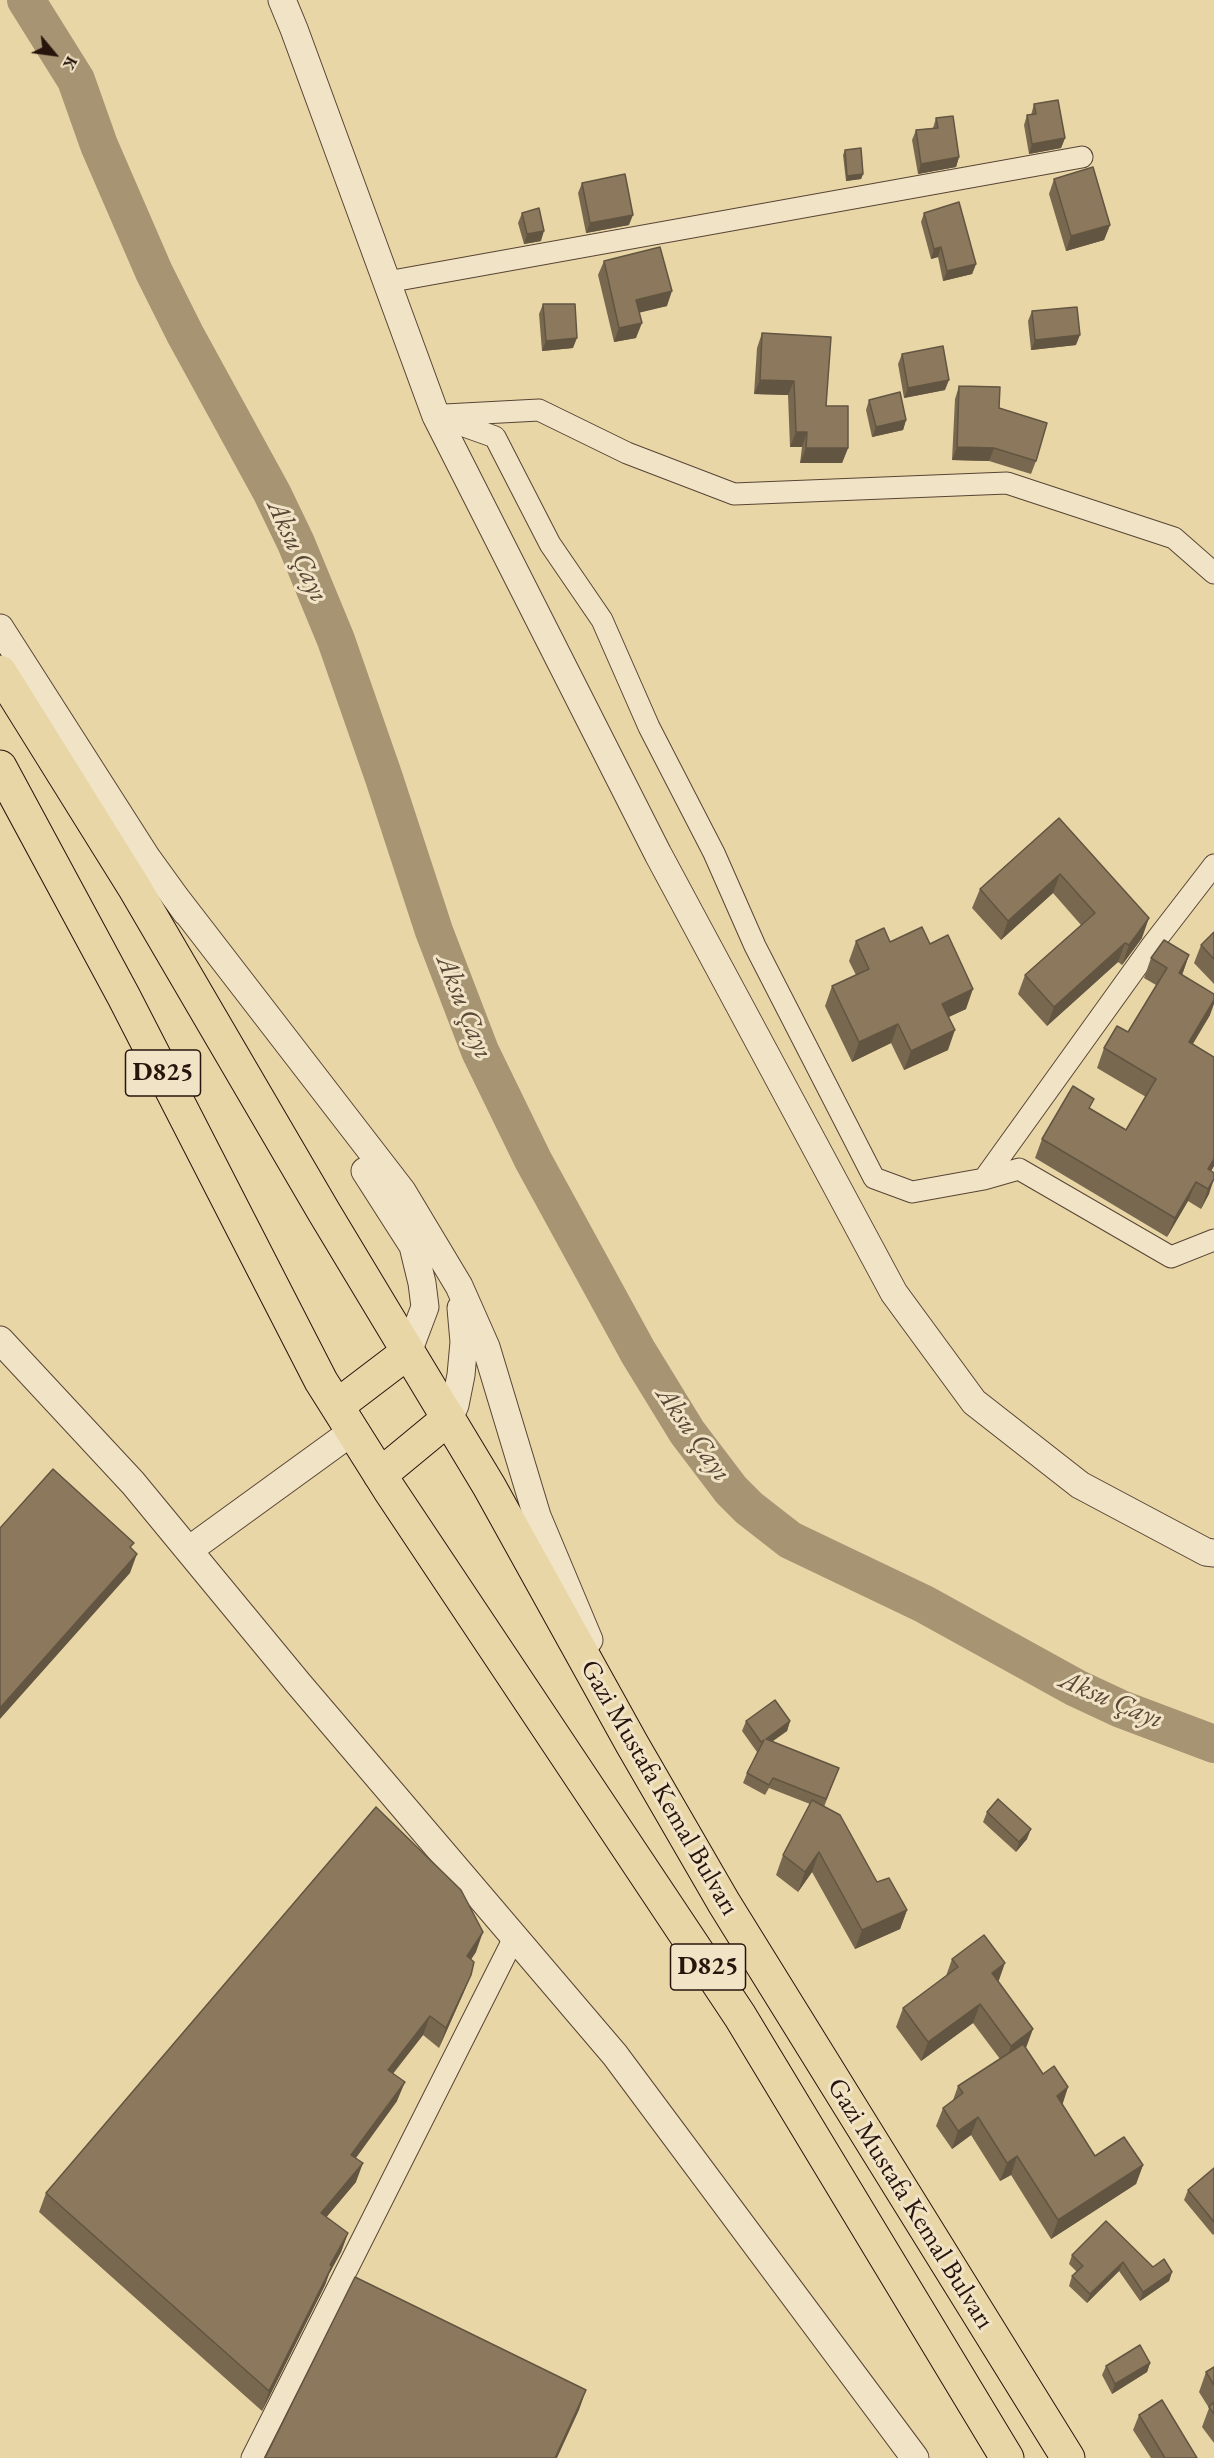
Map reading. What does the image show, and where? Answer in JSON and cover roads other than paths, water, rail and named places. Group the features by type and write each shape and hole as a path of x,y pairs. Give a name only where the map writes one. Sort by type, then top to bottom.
{"highway":[{"name":"Gazi Mustafa Kemal Bulvarı","path":"0,672 134,887 324,1212 489,1486 632,1744 724,1903 1068,2458"},
{"name":"D825","path":"0,767 124,998 337,1406"},
{"path":"337,1406 408,1352"},
{"name":"Gazi Mustafa Kemal Bulvarı","path":"337,1406 385,1482 740,2016 1007,2458"},
{"path":"385,1482 449,1418"}],"street":[{"path":"282,0 436,416 657,854 894,1293 974,1402 1080,1485 1206,1552 1214,1553"},
{"path":"387,282 1083,157"},
{"path":"436,416 539,411 627,453 734,494 1006,483 1174,538 1214,573"},
{"path":"436,416 495,437 550,544 602,620 649,727 714,853 755,946 874,1178 912,1192 984,1179 1019,1168 1171,1257 1214,1240"},
{"path":"0,628 140,848 385,1200 413,1246 425,1307 408,1352"},
{"path":"984,1179 1152,944 1214,865"},
{"path":"176,898 402,1191 459,1286 486,1347 537,1516 632,1744"},
{"path":"449,1418 455,1405 461,1375 464,1342 459,1286"},
{"path":"0,1340 133,1483 514,1938 615,2055 915,2458"},
{"path":"189,1550 337,1406"},
{"path":"252,2458 514,1938"}],"waterway":[{"name":"Aksu Çayı","path":"26,0 76,80 99,145 154,272 185,334 272,493 296,543 336,640 434,931 480,1051 533,1160 638,1352 687,1432 731,1490 749,1508 790,1540 924,1604 1076,1688 1121,1709 1214,1744"}]}
